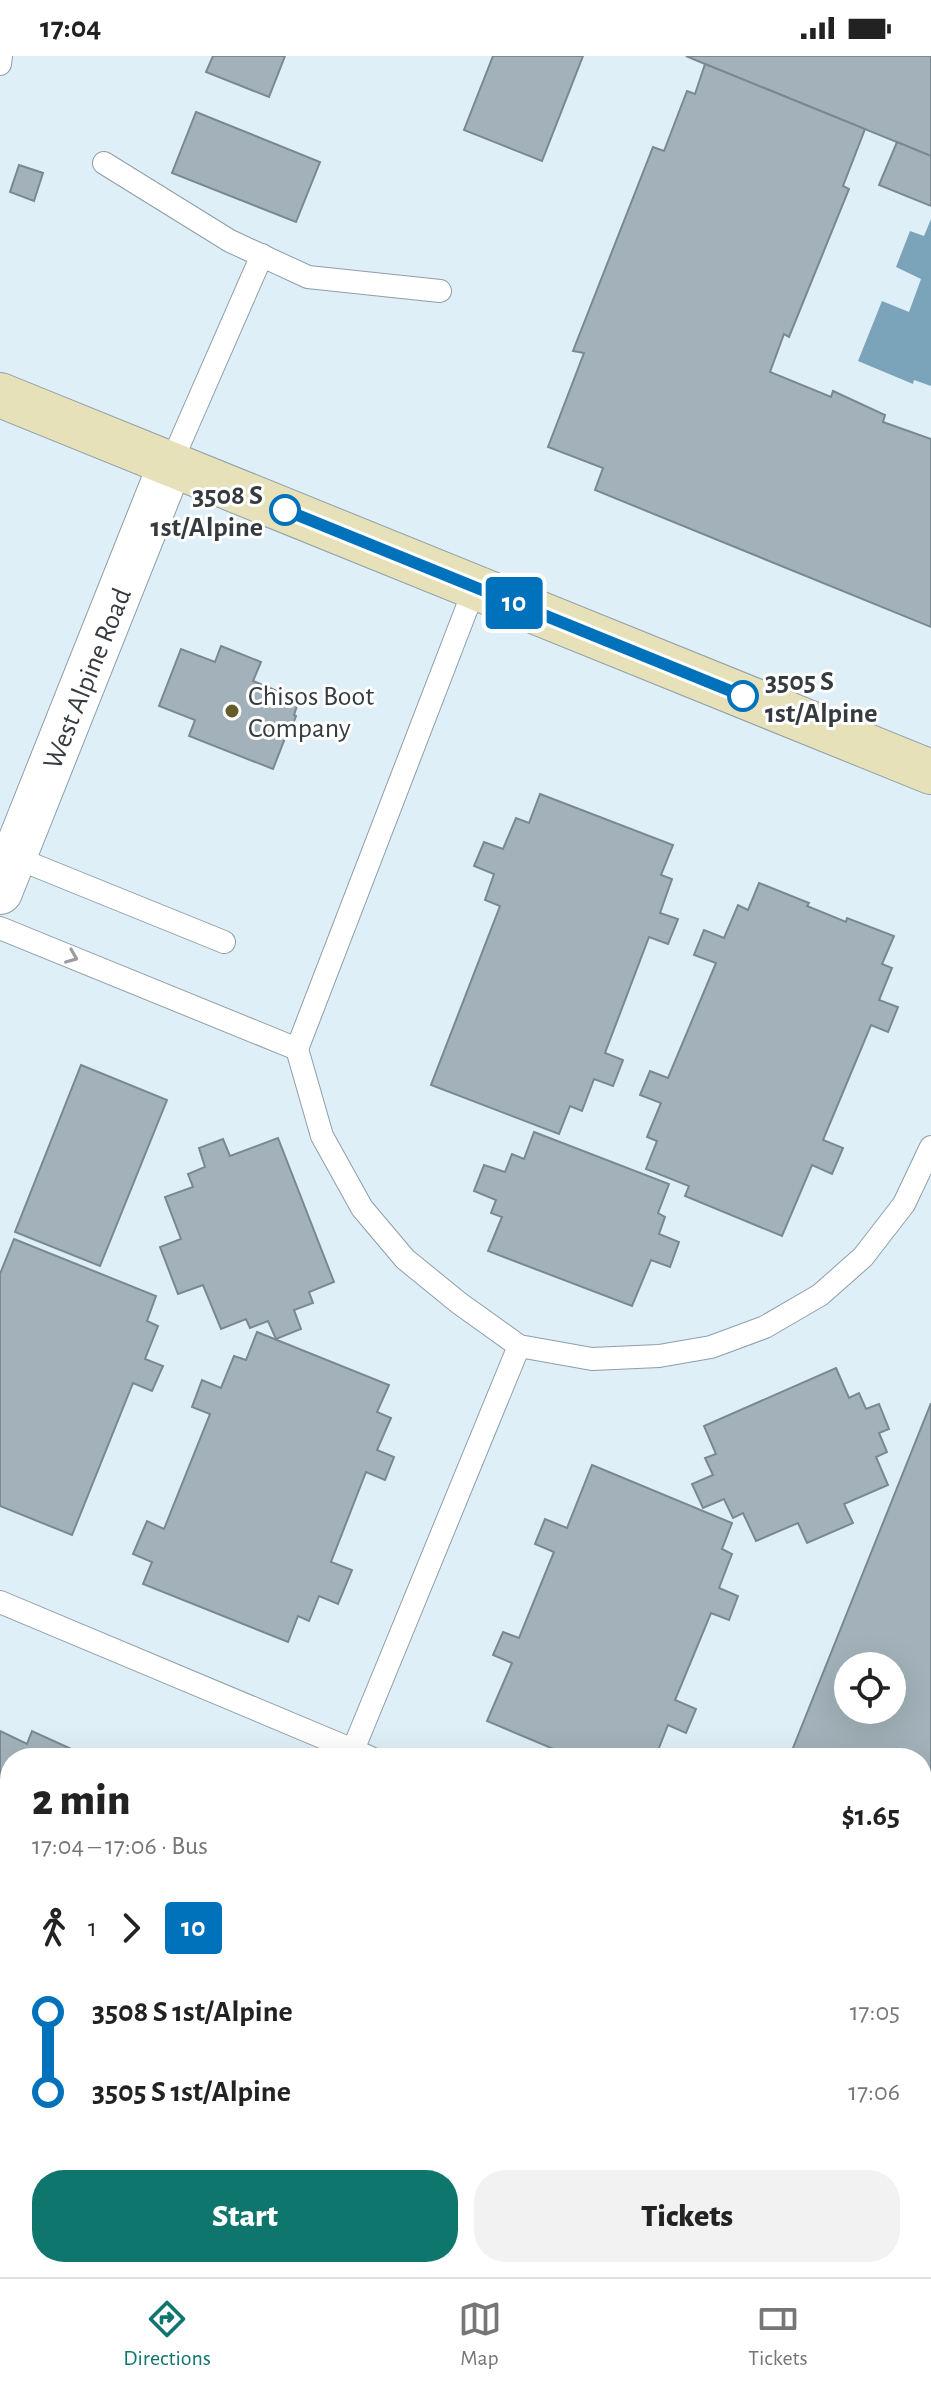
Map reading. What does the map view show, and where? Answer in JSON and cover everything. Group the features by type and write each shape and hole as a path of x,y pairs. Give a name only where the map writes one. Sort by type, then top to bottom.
{"main road":[{"path":"0,395 931,772"}],"street":[{"name":"West Alpine Road","path":"7,874 171,463"}],"lane":[{"path":"0,64 1,56"},
{"path":"104,163 230,241 308,277 440,291"},
{"path":"171,463 262,255"},
{"path":"475,587 297,1049 322,1136 362,1208 405,1259 519,1346 592,1359 659,1356 711,1347 765,1327 820,1295 863,1257 904,1204 931,1147"},
{"path":"7,874 224,942"},
{"path":"0,928 297,1049"},
{"path":"364,1748 519,1346"},
{"path":"0,1602 348,1748"}],"water":[{"path":"931,219 931,386 914,380 913,384 858,361 882,301 909,312 921,279 896,267 910,231 924,236"}],"building":[{"path":"213,56 285,56 269,97 206,72"},
{"path":"493,56 583,56 542,161 464,130"},
{"path":"686,56 931,56 931,156 705,64"},
{"path":"705,64 865,129 843,186 849,189 789,337 784,334 770,372 831,397 833,391 885,415 883,422 931,439 931,627 595,490 603,468 548,447 584,353 573,351 653,147 664,151 687,91 695,94"},
{"path":"196,112 320,162 296,222 172,173"},
{"path":"897,142 931,156 931,206 879,185"},
{"path":"19,165 43,173 34,201 10,192"},
{"name":"Chisos Boot Company","path":"221,646 261,662 253,681 299,700 296,716 273,769 189,736 195,720 159,706 181,649 215,662"},
{"path":"540,794 673,845 661,875 672,879 660,913 678,919 668,944 649,937 605,1053 623,1060 613,1086 594,1079 582,1111 570,1106 559,1134 431,1085 500,906 485,900 494,874 474,866 484,842 503,849 516,818 529,823"},
{"path":"759,883 846,922 847,918 894,936 882,964 892,968 879,1000 898,1007 888,1032 871,1025 823,1140 843,1148 832,1174 812,1165 782,1236 685,1196 689,1186 646,1169 657,1141 647,1137 661,1103 640,1095 650,1071 668,1078 716,963 694,955 704,930 724,938 738,905 748,910"},
{"path":"81,1065 167,1100 100,1266 15,1232"},
{"path":"534,1132 669,1184 658,1213 665,1217 659,1234 679,1242 670,1267 651,1260 632,1306 488,1251 502,1217 491,1213 496,1200 474,1191 484,1165 505,1172 512,1154 524,1159"},
{"path":"278,1138 334,1282 309,1292 313,1303 294,1310 301,1329 276,1339 268,1321 250,1328 246,1319 221,1329 203,1285 178,1294 160,1247 181,1239 165,1197 193,1187 188,1174 205,1167 199,1148 223,1139 230,1156"},
{"path":"14,1239 156,1296 147,1321 158,1326 145,1359 163,1366 152,1391 133,1383 72,1535 0,1506 0,1274"},
{"path":"257,1332 389,1385 377,1412 391,1418 377,1450 394,1457 385,1480 366,1472 331,1562 352,1570 338,1604 319,1596 309,1621 298,1616 288,1642 143,1584 152,1562 133,1554 147,1521 164,1529 210,1414 192,1407 202,1380 221,1388 234,1356 246,1360"},
{"path":"836,1368 849,1398 859,1393 866,1409 879,1404 889,1429 879,1433 887,1452 876,1457 888,1485 844,1504 853,1523 807,1543 798,1523 756,1541 743,1513 733,1518 724,1499 703,1508 692,1484 713,1475 705,1458 716,1454 704,1426"},
{"path":"931,1403 931,1748 793,1748"},
{"path":"592,1465 732,1523 722,1549 732,1554 719,1588 738,1596 729,1620 711,1613 675,1700 696,1709 686,1733 668,1725 659,1748 551,1748 487,1721 512,1663 493,1655 503,1632 519,1638 554,1552 535,1544 545,1519 567,1528"},
{"path":"0,1731 27,1744 32,1731 69,1748 0,1748"}],"bus line":[{"name":"10","path":"285,510 743,696"}],"place":[{"name":"3508 S 1st/Alpine","path":"285,510"},
{"name":"3505 S 1st/Alpine","path":"743,696"},
{"name":"Chisos Boot Company","path":"232,711"}]}
